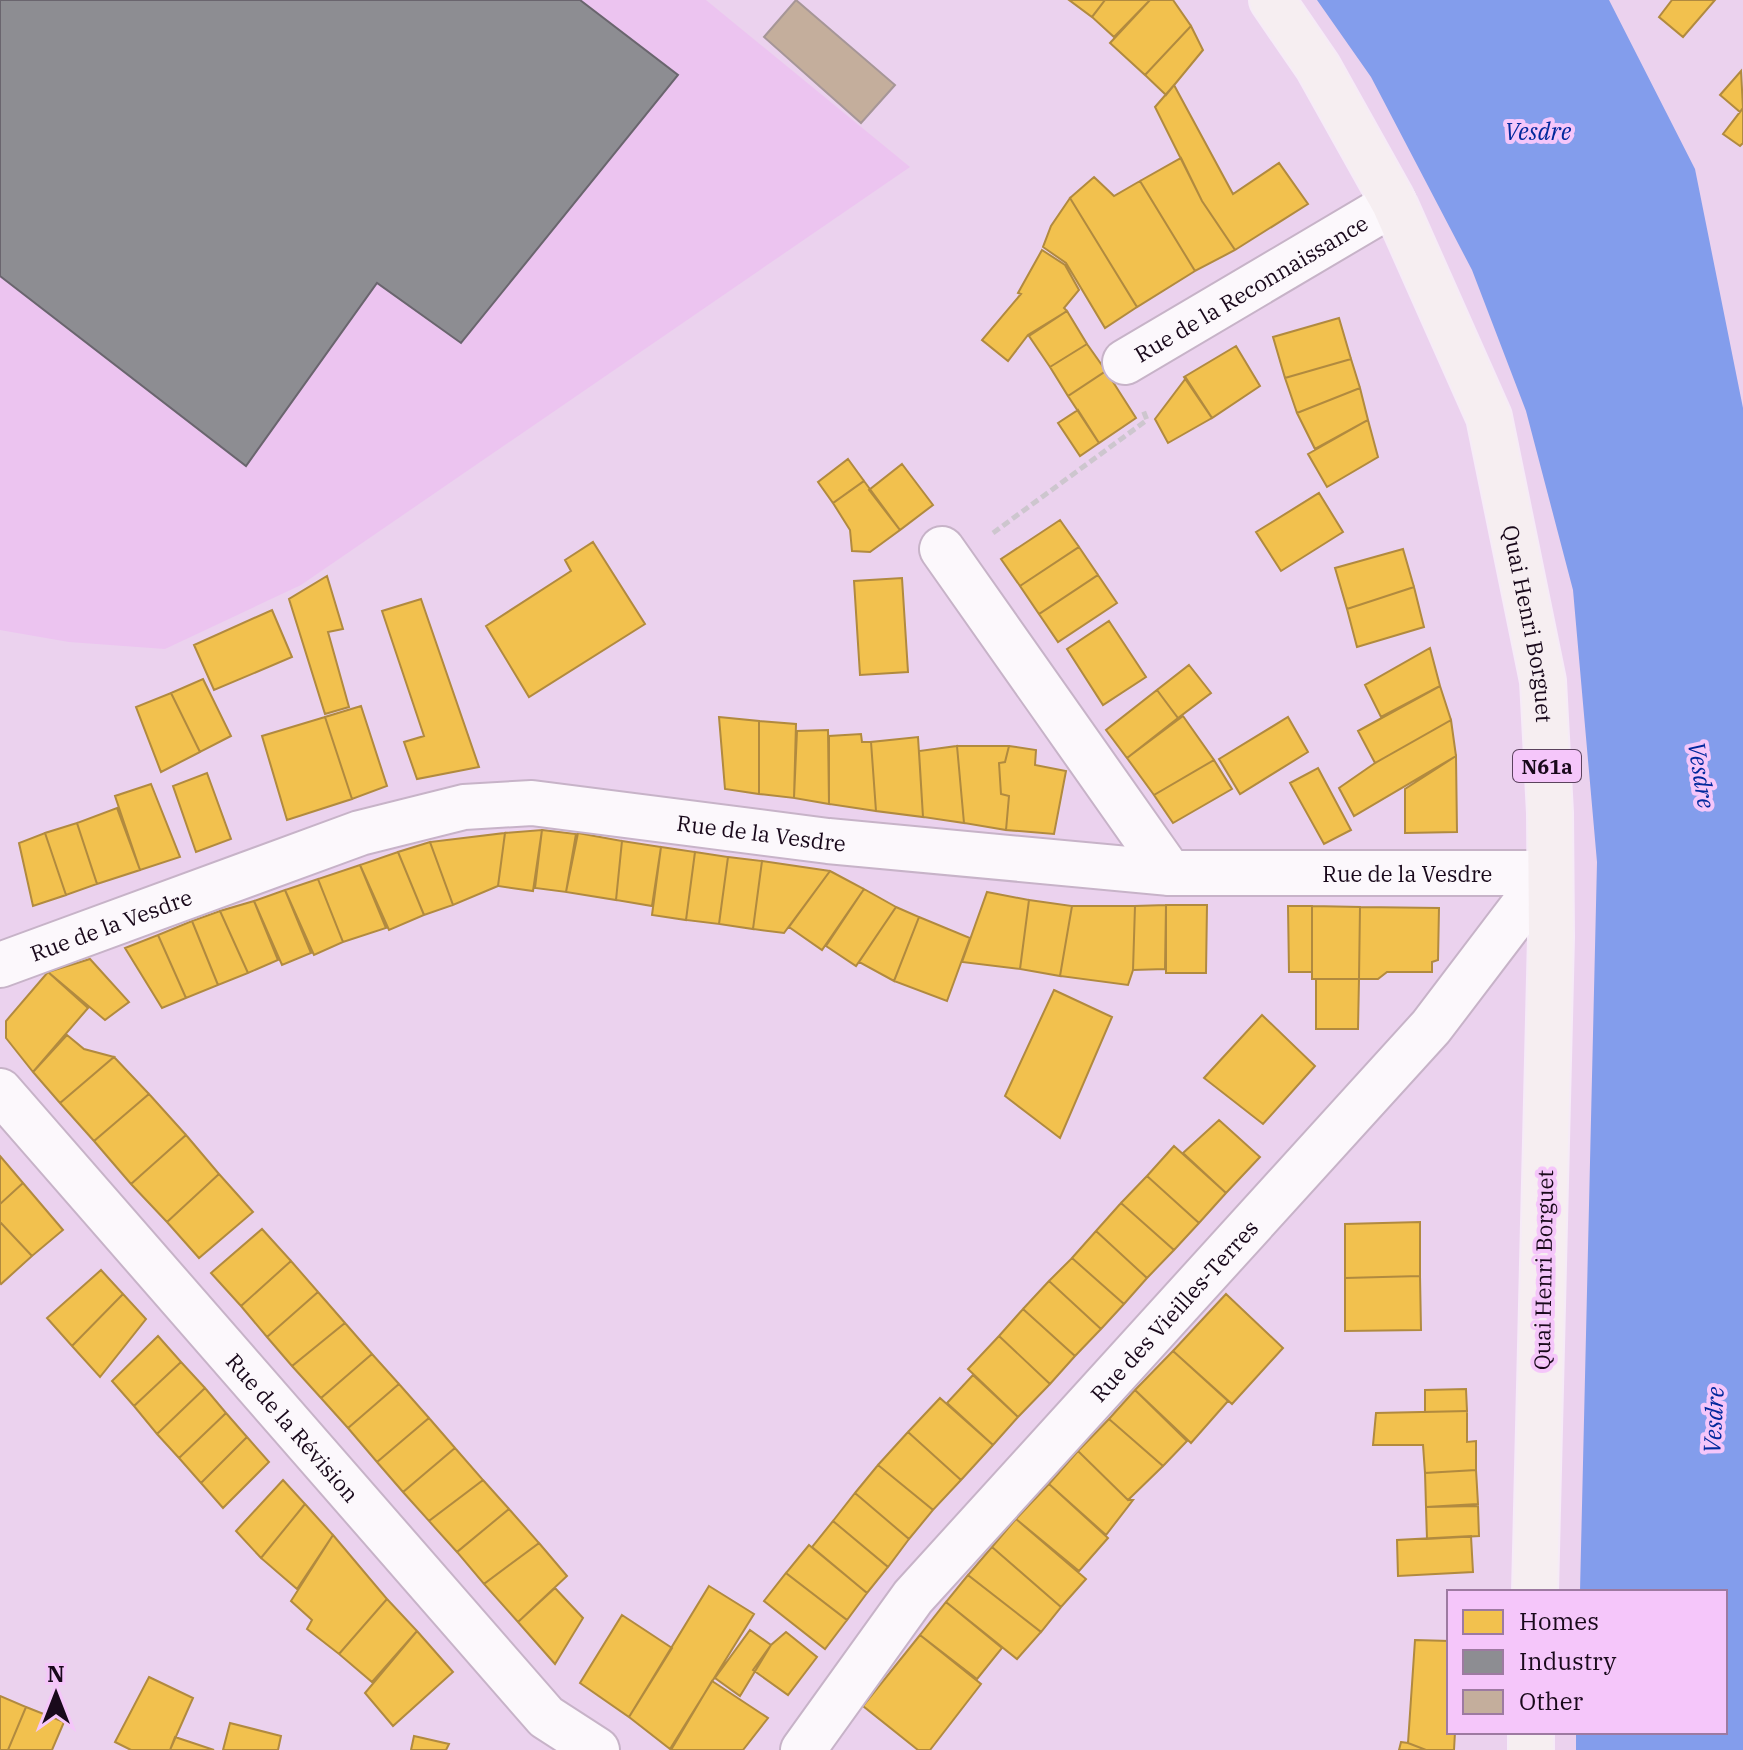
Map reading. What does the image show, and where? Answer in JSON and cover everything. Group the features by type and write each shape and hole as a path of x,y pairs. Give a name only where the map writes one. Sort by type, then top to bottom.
{"main road":[{"name":"Quai Henri Borguet","path":"1272,0 1318,67 1394,203 1489,417 1543,681 1550,813 1548,873 1551,937 1535,1590"}],"street":[{"name":"Rue de la Reconnaissance","path":"1125,362 1394,203"},
{"path":"950,560 1170,873"},
{"name":"Rue de la Vesdre","path":"0,965 360,833 464,807 532,803 828,841 1170,873 1548,873"},
{"name":"Rue des Vieilles-Terres","path":"803,1750 913,1597 1431,1027 1548,873"},
{"name":"Rue de la Révision","path":"0,1091 545,1733 597,1750"}],"path":[{"name":"Rue de la Reconnaissance","path":"950,560 977,544 1147,420 1125,362"}],"shaded area":[{"path":"0,0 706,0 910,167 301,585 165,649 69,642 0,630"}],"water":[{"name":"Vesdre","path":"1317,0 1609,0 1695,169 1743,408 1743,1750 1576,1750 1576,1734 1727,1734 1727,1590 1580,1590 1597,862 1573,590 1526,411 1472,270 1371,77"}],"building: Homes":[{"path":"1069,0 1105,0 1092,17"},
{"path":"1105,0 1150,0 1114,37 1092,17"},
{"path":"1150,0 1173,0 1191,26 1145,75 1110,43"},
{"path":"1672,0 1715,0 1683,37 1659,17"},
{"path":"1191,26 1203,50 1166,95 1145,75"},
{"path":"1741,71 1743,108 1740,112 1720,95"},
{"path":"1174,85 1233,194 1279,163 1308,204 1235,250 1202,201 1155,107"},
{"path":"1743,108 1743,143 1740,146 1723,134"},
{"path":"1181,158 1202,201 1235,250 1195,271 1140,181"},
{"path":"1094,177 1114,196 1140,181 1195,271 1137,307 1070,198"},
{"path":"1070,198 1137,307 1105,328 1066,263 1043,247 1051,226"},
{"path":"1042,250 1065,265 1079,290 1064,308 1067,311 1028,335 1008,361 982,340 1021,294 1018,293"},
{"path":"1067,311 1087,344 1050,367 1029,336"},
{"path":"1339,318 1351,359 1285,378 1273,337"},
{"path":"1087,344 1106,371 1068,396 1050,367"},
{"path":"1236,346 1260,386 1212,418 1184,377"},
{"path":"1351,359 1360,388 1297,413 1285,378"},
{"path":"1106,371 1136,418 1099,443 1068,396"},
{"path":"1186,378 1212,418 1168,443 1155,419"},
{"path":"1360,388 1368,420 1315,449 1297,413"},
{"path":"1078,410 1099,443 1080,456 1058,423"},
{"path":"1368,420 1378,457 1327,487 1308,454"},
{"path":"848,459 864,481 833,503 818,482"},
{"path":"902,464 933,505 900,530 869,490"},
{"path":"864,481 900,530 870,552 852,551 850,530 833,503"},
{"path":"1319,493 1343,532 1281,571 1256,532"},
{"path":"1060,520 1079,547 1020,586 1001,559"},
{"path":"593,542 645,624 529,697 486,626 571,571 565,560"},
{"path":"1079,547 1098,575 1039,614 1020,586"},
{"path":"1403,549 1414,587 1347,609 1335,568"},
{"path":"1098,575 1117,603 1058,642 1039,614"},
{"path":"327,576 343,629 328,632 349,707 325,714 289,599"},
{"path":"902,578 908,672 860,675 854,581"},
{"path":"1414,587 1424,627 1357,647 1347,609"},
{"path":"421,599 479,767 417,779 404,742 424,736 382,611"},
{"path":"272,610 292,657 214,690 194,645"},
{"path":"1109,621 1146,677 1103,705 1067,649"},
{"path":"1430,648 1440,686 1381,717 1365,685"},
{"path":"1189,665 1211,693 1178,718 1157,690"},
{"path":"203,679 231,736 200,752 171,693"},
{"path":"1440,686 1451,720 1375,763 1358,731"},
{"path":"1157,690 1178,718 1127,758 1106,730"},
{"path":"171,693 200,752 161,772 136,707"},
{"path":"361,706 387,786 352,799 325,717"},
{"path":"1183,716 1214,760 1154,795 1127,758"},
{"path":"325,717 352,799 287,820 262,736"},
{"path":"719,717 759,721 759,794 725,789"},
{"path":"1288,717 1308,752 1240,794 1219,759"},
{"path":"1451,720 1456,756 1354,816 1339,788 1375,763"},
{"path":"759,721 796,724 794,798 759,794"},
{"path":"828,730 829,804 794,798 797,731"},
{"path":"861,734 862,742 871,742 876,811 829,804 829,736"},
{"path":"918,737 923,817 876,811 871,742"},
{"path":"957,746 1009,746 1005,762 999,763 1001,794 1009,796 1006,830 964,823"},
{"path":"957,746 964,823 923,817 919,751"},
{"path":"1009,746 1036,750 1035,765 1066,771 1054,834 1006,830 1009,796 1001,794 999,763 1005,762"},
{"path":"1456,756 1457,832 1405,833 1405,789"},
{"path":"1214,760 1232,789 1173,823 1154,795"},
{"path":"1318,768 1351,830 1324,844 1290,783"},
{"path":"207,773 231,839 196,852 173,786"},
{"path":"151,784 180,857 140,870 115,796"},
{"path":"117,808 140,870 97,884 77,823"},
{"path":"77,823 97,884 66,895 45,833"},
{"path":"542,830 576,834 566,892 535,888"},
{"path":"542,830 533,891 498,886 505,833"},
{"path":"45,833 66,895 33,906 19,843"},
{"path":"505,833 498,886 453,905 430,842"},
{"path":"578,833 622,841 616,900 566,892"},
{"path":"622,841 661,847 652,906 616,900"},
{"path":"430,842 453,905 424,915 398,852"},
{"path":"661,847 695,852 686,920 652,915"},
{"path":"398,852 424,915 389,930 360,865"},
{"path":"695,852 728,857 719,924 686,920"},
{"path":"728,857 762,861 753,929 719,924"},
{"path":"762,861 830,871 784,933 753,929"},
{"path":"360,865 386,928 343,942 318,879"},
{"path":"830,871 864,889 822,950 789,927"},
{"path":"318,879 343,942 314,955 285,890"},
{"path":"864,889 896,907 856,966 826,946"},
{"path":"285,890 311,953 282,965 254,901"},
{"path":"987,892 1029,900 1020,969 962,962"},
{"path":"1029,900 1072,906 1060,976 1020,969"},
{"path":"254,901 278,960 248,973 220,911"},
{"path":"1166,905 1207,905 1206,973 1166,973"},
{"path":"1166,905 1165,969 1133,970 1135,906"},
{"path":"1072,906 1135,906 1133,970 1128,985 1060,976"},
{"path":"1288,906 1312,906 1312,972 1289,972"},
{"path":"1312,906 1360,907 1359,979 1312,979"},
{"path":"896,907 919,917 894,981 859,962"},
{"path":"1360,907 1439,908 1438,960 1432,962 1432,972 1387,972 1378,979 1359,979"},
{"path":"220,911 248,973 218,985 192,921"},
{"path":"919,917 970,938 947,1001 894,981"},
{"path":"192,921 218,985 186,998 158,935"},
{"path":"158,935 186,998 162,1008 125,948"},
{"path":"90,959 129,1002 105,1020 48,972"},
{"path":"48,972 88,1008 33,1072 6,1038 6,1021"},
{"path":"1316,979 1359,979 1358,1029 1316,1029"},
{"path":"1054,990 1112,1017 1060,1138 1005,1096"},
{"path":"1262,1015 1315,1066 1263,1124 1204,1078"},
{"path":"67,1035 84,1049 114,1057 60,1103 33,1072"},
{"path":"114,1057 149,1094 94,1141 60,1103"},
{"path":"149,1094 186,1135 131,1184 94,1141"},
{"path":"1219,1120 1260,1157 1226,1193 1183,1153"},
{"path":"186,1135 219,1174 167,1222 131,1184"},
{"path":"1174,1146 1226,1193 1199,1223 1147,1176"},
{"path":"0,1156 23,1183 0,1204"},
{"path":"219,1174 253,1212 199,1258 167,1222"},
{"path":"1147,1176 1199,1223 1174,1250 1121,1203"},
{"path":"23,1183 63,1230 32,1256 0,1222 0,1204"},
{"path":"1121,1203 1174,1250 1147,1278 1096,1231"},
{"path":"0,1222 32,1256 1,1284 0,1283"},
{"path":"1420,1222 1420,1276 1345,1278 1345,1224"},
{"path":"262,1229 291,1261 241,1306 211,1273"},
{"path":"1096,1231 1147,1278 1124,1304 1072,1258"},
{"path":"1072,1258 1124,1304 1101,1329 1049,1281"},
{"path":"291,1261 318,1292 267,1337 241,1306"},
{"path":"101,1270 123,1294 72,1346 47,1318"},
{"path":"1420,1276 1421,1330 1345,1331 1345,1278"},
{"path":"1049,1281 1101,1329 1075,1356 1023,1309"},
{"path":"318,1292 345,1323 292,1366 267,1337"},
{"path":"123,1294 146,1319 100,1377 72,1346"},
{"path":"1226,1294 1283,1348 1232,1404 1173,1351"},
{"path":"1023,1309 1075,1356 1050,1384 999,1336"},
{"path":"345,1323 372,1354 321,1398 292,1366"},
{"path":"158,1336 181,1362 134,1406 112,1381"},
{"path":"999,1336 1050,1384 1018,1417 968,1369"},
{"path":"1173,1351 1228,1401 1191,1443 1135,1390"},
{"path":"372,1354 399,1384 348,1428 321,1398"},
{"path":"181,1362 205,1388 157,1434 134,1406"},
{"path":"973,1375 1018,1417 993,1445 947,1403"},
{"path":"399,1384 429,1418 377,1462 348,1428"},
{"path":"205,1388 226,1413 179,1458 157,1434"},
{"path":"1466,1389 1467,1411 1425,1412 1425,1390"},
{"path":"1135,1390 1187,1441 1163,1466 1109,1419"},
{"path":"940,1398 993,1445 961,1480 908,1432"},
{"path":"1467,1411 1467,1442 1476,1441 1476,1470 1425,1473 1423,1445 1373,1445 1376,1413"},
{"path":"226,1413 247,1437 201,1483 179,1458"},
{"path":"429,1418 455,1448 403,1492 377,1462"},
{"path":"1109,1419 1163,1466 1128,1500 1078,1451"},
{"path":"908,1432 961,1480 933,1510 878,1465"},
{"path":"247,1437 269,1462 223,1508 201,1483"},
{"path":"455,1448 483,1480 429,1521 403,1492"},
{"path":"1078,1451 1128,1500 1133,1500 1106,1535 1049,1484"},
{"path":"878,1465 933,1510 909,1539 855,1493"},
{"path":"1476,1470 1478,1504 1426,1507 1425,1473"},
{"path":"283,1480 305,1504 261,1558 236,1531"},
{"path":"483,1480 509,1509 457,1552 429,1521"},
{"path":"1049,1484 1108,1538 1079,1571 1016,1519"},
{"path":"855,1493 909,1539 888,1567 833,1521"},
{"path":"305,1504 333,1535 297,1589 261,1558"},
{"path":"1478,1506 1479,1536 1427,1539 1426,1507"},
{"path":"509,1509 539,1543 484,1584 457,1552"},
{"path":"1016,1519 1086,1579 1061,1607 992,1547"},
{"path":"833,1521 888,1567 867,1593 812,1547"},
{"path":"333,1535 387,1599 339,1654 307,1629 312,1620 291,1601"},
{"path":"1471,1536 1473,1572 1398,1576 1397,1540"},
{"path":"539,1543 567,1576 518,1622 484,1584"},
{"path":"809,1545 867,1593 847,1620 786,1573"},
{"path":"992,1547 1061,1607 1041,1632 968,1575"},
{"path":"786,1573 847,1620 825,1649 764,1601"},
{"path":"968,1575 1041,1632 1017,1659 946,1602"},
{"path":"709,1586 754,1614 670,1749 629,1717"},
{"path":"555,1588 583,1618 555,1664 518,1622"},
{"path":"387,1599 417,1631 372,1682 339,1654"},
{"path":"946,1602 1002,1648 977,1679 920,1635"},
{"path":"622,1615 672,1648 629,1717 580,1683"},
{"path":"750,1630 771,1645 740,1696 715,1678"},
{"path":"417,1631 453,1672 393,1726 365,1693"},
{"path":"786,1632 817,1657 788,1695 753,1670 771,1645"},
{"path":"920,1635 981,1684 930,1750 918,1750 863,1706"},
{"path":"1415,1640 1447,1641 1447,1734 1455,1734 1454,1750 1426,1750 1408,1743"},
{"path":"149,1677 193,1698 170,1750 131,1750 115,1742"},
{"path":"712,1681 768,1718 743,1750 671,1750"},
{"path":"0,1696 26,1707 8,1750 0,1750"},
{"path":"26,1707 64,1722 52,1750 8,1750"},
{"path":"230,1723 281,1736 278,1750 223,1750"},
{"path":"414,1736 449,1744 446,1750 411,1750"},
{"path":"175,1737 214,1750 170,1750"},
{"path":"1401,1742 1408,1743 1426,1750 1399,1750"}],"building: Industry":[{"path":"0,0 580,0 678,75 461,343 377,283 246,466 0,276"}],"building: Other":[{"path":"796,0 895,85 861,123 764,37"}]}
